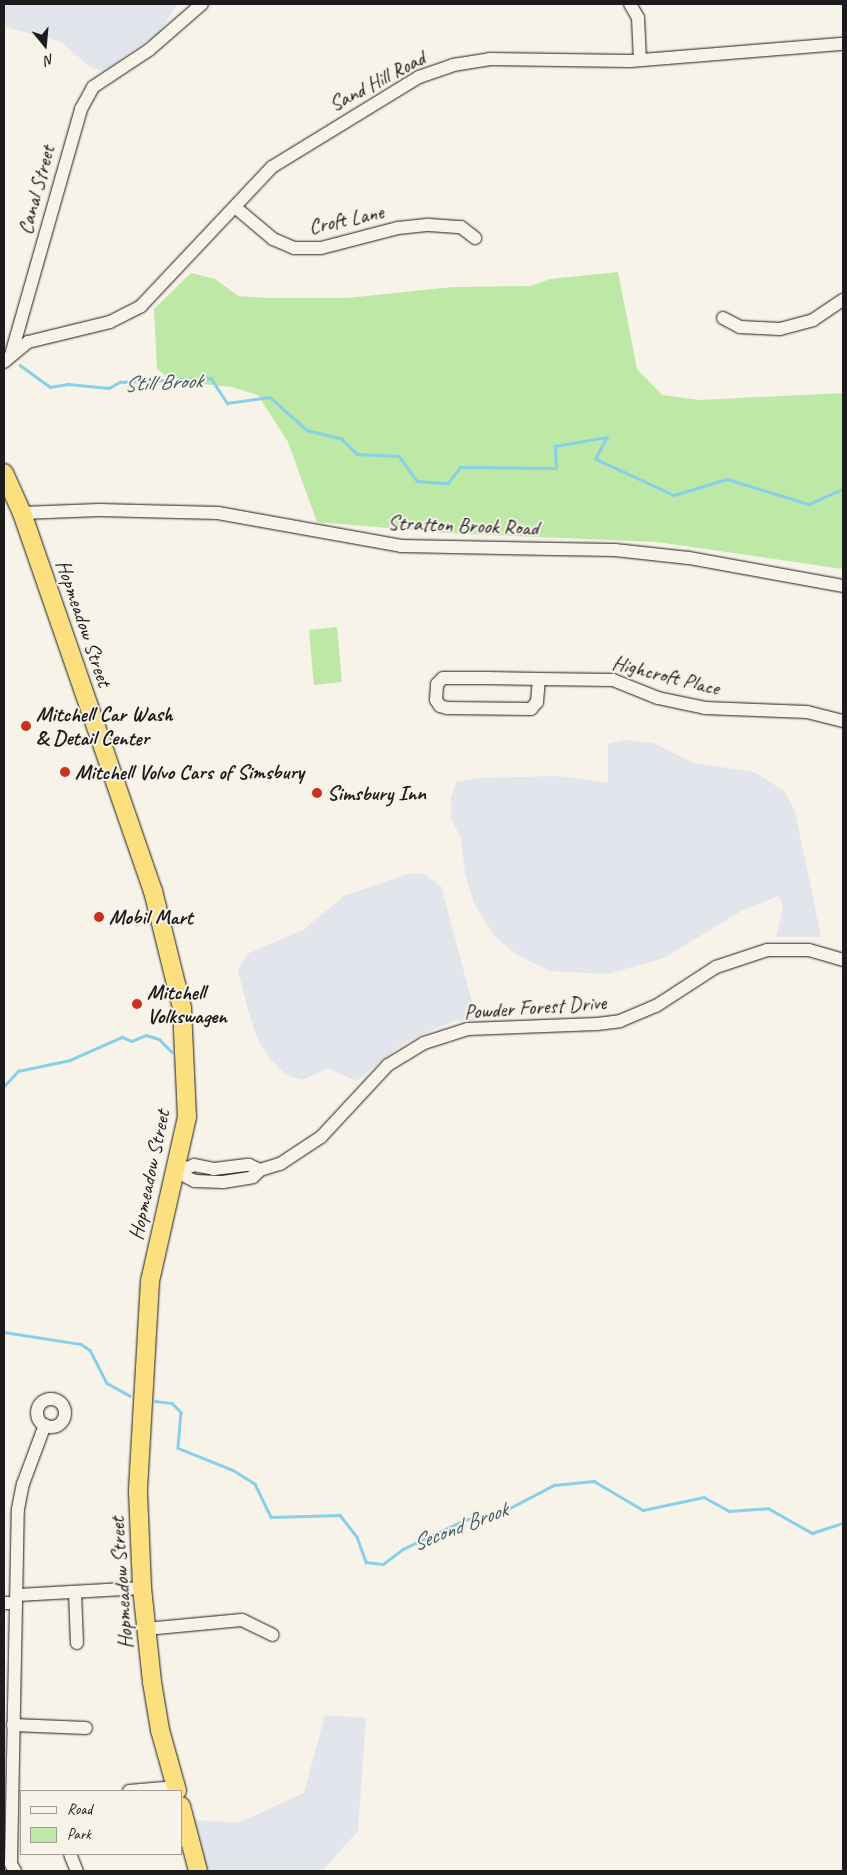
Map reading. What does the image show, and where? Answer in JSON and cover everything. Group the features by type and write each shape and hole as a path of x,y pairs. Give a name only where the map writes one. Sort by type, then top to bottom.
{"highway":[{"name":"Hopmeadow Street","path":"4,473 22,513 153,891 171,954 182,1008 187,1096 177,1172 153,1264 148,1306 138,1492 142,1588 156,1709 177,1789"},
{"path":"182,1810 198,1871"}],"street":[{"name":"Canal Street","path":"8,359 70,139 81,109 93,87 149,50 202,4"},
{"path":"630,4 638,18 640,60"},
{"name":"Sand Hill Road","path":"8,359 28,342 110,322 141,306 272,166 420,77 453,64 489,59 640,60 843,44"},
{"name":"Croft Lane","path":"235,207 273,239 300,248 321,248 408,226 448,225 461,227 475,238"},
{"path":"723,318 740,327 780,329 813,320 843,300"},
{"name":"Stratton Brook Road","path":"22,513 99,510 218,513 401,546 614,550 689,558 843,586"},
{"name":"Highcroft Place","path":"539,678 537,702 531,709 447,708 440,706 436,700 437,684 443,678 539,678 613,680 658,698 705,708 807,712 843,722"},
{"name":"Powder Forest Drive","path":"177,1172 194,1165 214,1168 249,1165 260,1170 280,1164 322,1137 388,1065 424,1043 468,1029 597,1024 620,1020 656,1006 716,967 767,950 809,950 843,960"},
{"path":"15,1871 11,1864 13,1600 18,1509 23,1484 44,1425"},
{"path":"13,1600 75,1592 142,1588"},
{"path":"75,1592 77,1643"},
{"path":"146,1629 242,1620 273,1635"},
{"path":"13,1725 86,1728"},
{"path":"152,1790 177,1789"},
{"path":"70,1855 77,1871"}],"shaded area":[{"path":"4,4 177,4 160,32 103,71 90,67 61,42 6,27"},
{"path":"624,740 653,743 694,763 754,772 784,791 795,811 821,937 776,937 783,907 779,896 743,910 664,958 608,974 549,971 517,955 494,936 474,903 465,873 461,838 451,819 451,797 456,782 479,778 558,776 608,783 608,744"},
{"path":"407,874 423,874 441,886 477,1020 455,1021 403,1044 356,1081 328,1068 302,1080 286,1075 269,1058 257,1038 238,970 247,954 303,930 344,896"},
{"path":"325,1715 366,1718 358,1831 322,1871 207,1871 194,1820 238,1823 304,1793"}],"green space":[{"path":"618,272 637,369 662,395 700,400 843,393 843,569 657,542 446,533 317,522 288,442 258,395 232,387 172,381 157,369 154,309 191,273 215,279 238,296 347,298 453,287 531,286 550,279"},
{"path":"337,627 342,682 314,685 309,630"}],"waterway":[{"name":"Still Brook","path":"20,365 50,387 68,384 109,388 120,382 211,378 227,403 270,397 307,430 342,439 357,454 399,456 417,481 448,483 460,467 556,468 555,446 607,437 596,459 674,495 727,479 809,504 843,489"},
{"path":"4,1086 18,1071 70,1060 122,1037 132,1041 146,1035 159,1039 172,1052"},
{"name":"Second Brook","path":"4,1332 81,1344 90,1350 107,1383 130,1396"},
{"name":"Second Brook","path":"155,1401 172,1403 181,1412 178,1448 233,1470 255,1484 271,1517 340,1515 357,1537 366,1562 383,1564 403,1549 465,1520 508,1509 554,1485 594,1481 643,1510 704,1497 729,1511 768,1508 812,1533 843,1523"}],"place":[{"name":"Mitchell Car Wash & Detail Center","path":"26,726"},
{"name":"Mitchell Volvo Cars of Simsbury","path":"65,772"},
{"name":"Simsbury Inn","path":"317,793"},
{"name":"Mobil Mart","path":"99,917"},
{"name":"Mitchell Volkswagen","path":"137,1004"}]}
